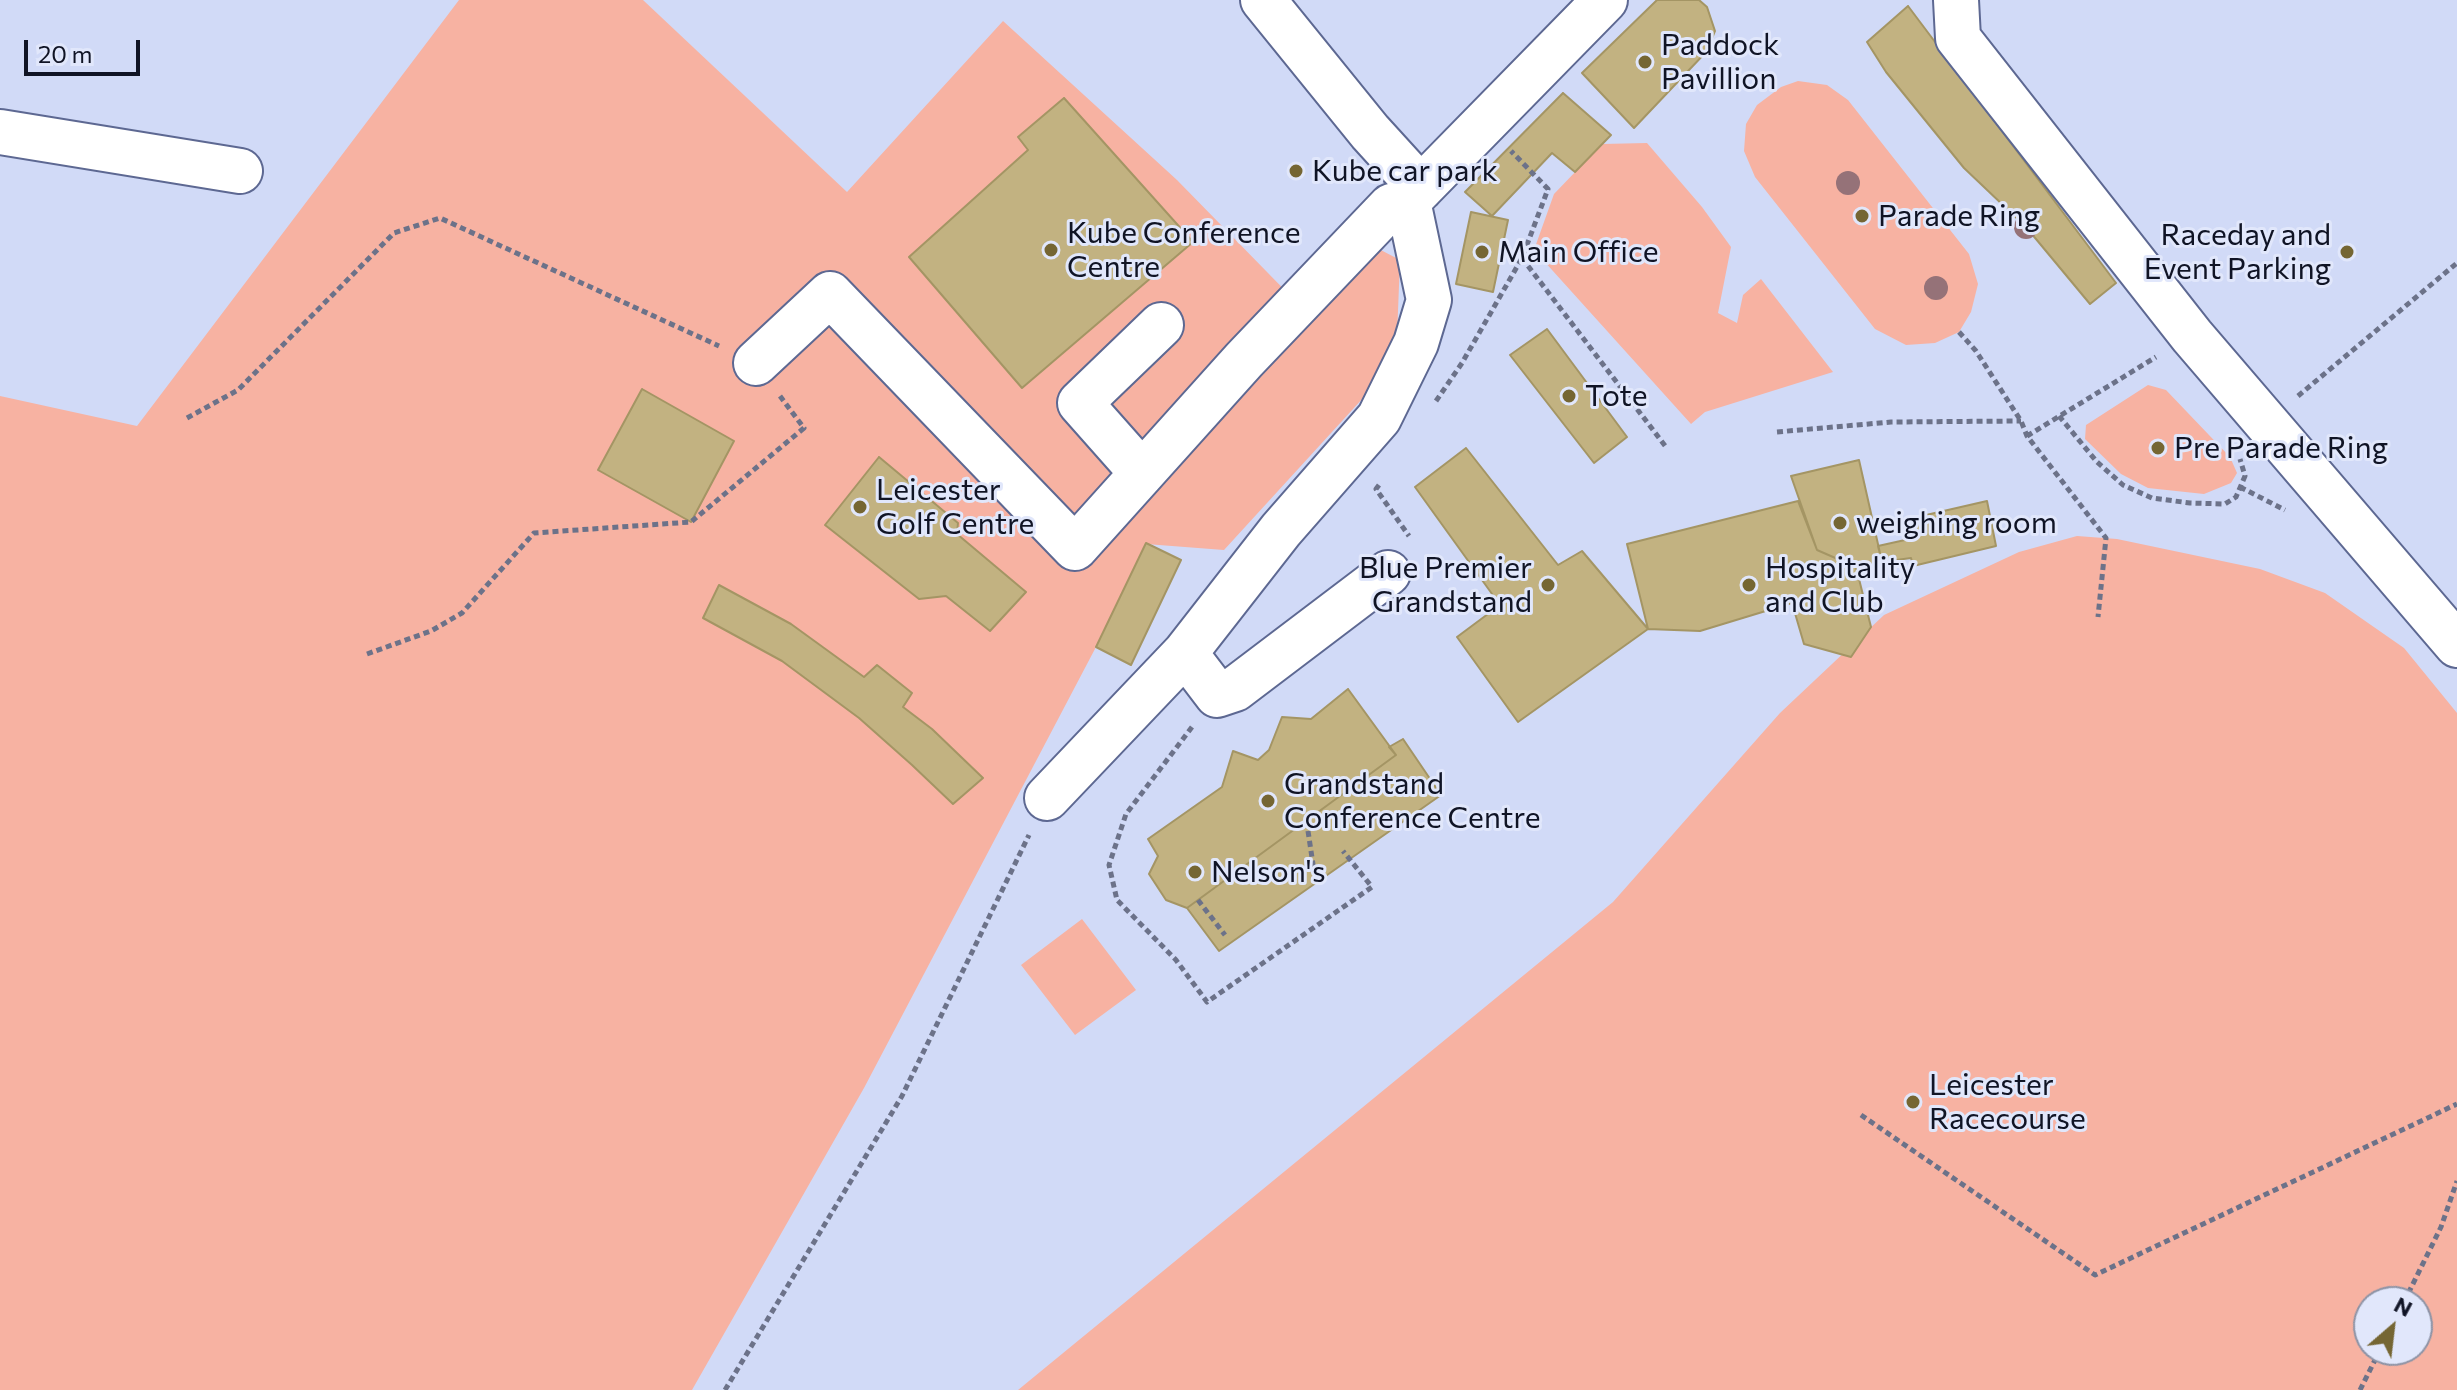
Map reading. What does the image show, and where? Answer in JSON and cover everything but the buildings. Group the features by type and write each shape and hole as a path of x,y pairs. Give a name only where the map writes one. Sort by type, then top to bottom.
{"street":[{"path":"1047,798 1185,653 1281,530 1379,418 1416,343 1429,300 1415,195 1370,132 1263,0"},
{"path":"756,363 830,294 1075,548 1244,360 1391,206 1415,195 1605,0"},
{"path":"1956,0 1958,38 2171,354 2457,645"},
{"path":"0,132 240,171"},
{"path":"1142,473 1080,403 1161,325"},
{"path":"1185,653 1217,695 1235,689 1400,556"}],"path":[{"path":"1428,414 1462,363 1522,258 1548,189 1485,124"},
{"path":"187,418 238,390 394,233 440,218 756,363 804,428 691,522 534,533 462,613 431,631 367,654"},
{"path":"1522,258 1666,447"},
{"path":"2059,416 2097,462 2123,485 2152,498 2225,504 2236,497 2245,476 2252,437 2457,263"},
{"path":"1959,332 1976,351 2021,421 2027,436 2106,538 2098,617"},
{"path":"2027,436 2171,354"},
{"path":"1777,432 1891,422 2021,421"},
{"path":"1385,477 1376,489 1400,556"},
{"path":"1217,695 1126,814 1109,865 1117,900 1176,960 1207,1002 1372,887 1343,851"},
{"path":"725,1390 902,1096 1047,798"},
{"path":"1308,831 1314,871"},
{"path":"1198,900 1225,935"},
{"path":"1861,1115 2095,1275 2457,1104"},
{"path":"2412,1286 2441,1227 2457,1181"},
{"path":"2360,1390 2372,1366"}],"shaded area":[{"path":"459,0 643,0 847,192 1003,21 1177,180 1313,319 1375,247 1400,260 1396,362 1224,550 1146,544 1096,647 864,1088 692,1390 0,1390 0,396 137,426"},
{"name":"Parade Ring","path":"1798,81 1827,85 1848,100 1969,254 1978,284 1971,312 1959,332 1935,343 1906,345 1875,329 1755,177 1744,151 1746,124 1757,105 1781,87"},
{"path":"1647,143 1702,207 1731,247 1718,313 1737,323 1743,295 1761,279 1833,372 1705,412 1691,424 1534,250 1554,194 1602,144"},
{"name":"Pre Parade Ring","path":"2148,385 2166,390 2230,457 2237,473 2231,483 2204,494 2148,488 2121,474 2085,439 2086,425"},
{"name":"Leicester Racecourse","path":"2077,536 2117,539 2260,569 2325,593 2404,648 2457,713 2457,1390 1018,1390 1613,902 1780,713 1884,615 2019,552"},
{"path":"1082,919 1136,990 1075,1035 1021,965"}],"place":[{"name":"Paddock Pavillion","path":"1645,62"},
{"name":"Kube car park","path":"1296,171"},
{"name":"Parade Ring","path":"1862,216"},
{"name":"Kube Conference Centre","path":"1051,250"},
{"name":"Main Office","path":"1482,252"},
{"name":"Raceday and Event Parking","path":"2347,252"},
{"name":"Tote","path":"1569,396"},
{"name":"Pre Parade Ring","path":"2158,448"},
{"name":"Leicester Golf Centre","path":"860,507"},
{"name":"weighing room","path":"1840,523"},
{"name":"Blue Premier Grandstand","path":"1548,585"},
{"name":"Hospitality and Club","path":"1749,585"},
{"name":"Grandstand Conference Centre","path":"1268,801"},
{"name":"Nelson's","path":"1195,872"},
{"name":"Leicester Racecourse","path":"1913,1102"}]}
